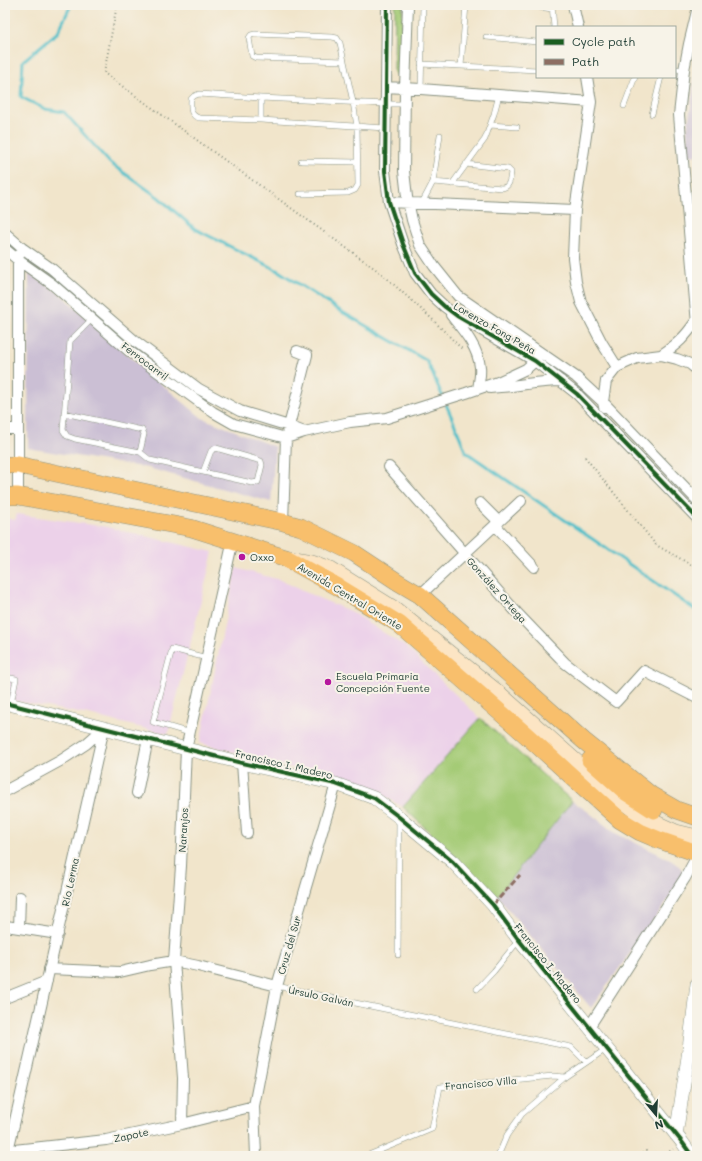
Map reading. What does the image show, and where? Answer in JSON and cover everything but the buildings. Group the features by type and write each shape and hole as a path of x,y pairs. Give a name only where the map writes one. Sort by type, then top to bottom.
{"main road":[{"path":"11,465 283,522 300,527 354,554 420,596 584,741 651,795 677,810 697,817"},
{"name":"Avenida Central Oriente","path":"12,496 191,528 233,540 286,558 340,588 399,624 526,735 620,820 640,832 697,853"},
{"path":"286,558 312,562 331,569 395,609 504,690 626,792 659,813 697,828"},
{"path":"398,582 504,690 614,795 643,817 676,832 697,838"}],"street":[{"name":"Lorenzo Fong Peña","path":"387,5 385,172 389,202 403,244 415,273 431,294 457,316 576,377 603,402 697,500"},
{"name":"Lorenzo Fong Peña","path":"408,5 404,171 408,202 420,245 434,266 458,296 538,357 695,511"},
{"path":"573,5 578,26"},
{"path":"661,355 675,346 697,322 679,115 679,69 689,44 697,11"},
{"path":"587,78 591,102 575,210 573,258 576,282 581,302 602,343 617,366"},
{"path":"386,87 591,102"},
{"path":"389,202 575,210"},
{"name":"Ferrocarril","path":"5,233 22,248 52,269 135,341 199,389 240,411 304,432"},
{"path":"12,496 11,465 18,429 18,260 22,248"},
{"name":"Ferrocarril","path":"5,249 52,284 130,351 213,412 234,424 286,438"},
{"path":"445,307 469,339 476,354 480,365 478,389"},
{"path":"283,522 286,438 306,355 297,351"},
{"path":"605,423 603,402 606,381 617,366 637,358 661,355 677,358 690,364 697,370"},
{"path":"286,438 304,432 350,422 387,418 466,393 498,382 526,369 538,357"},
{"path":"478,389 507,387 547,381 561,381"},
{"path":"5,429 18,429"},
{"name":"González Ortega","path":"389,467 518,614 565,663 616,702 644,671 697,698"},
{"path":"420,596 521,501"},
{"path":"480,503 534,567"},
{"name":"Naranjos","path":"182,1124 183,1078 174,961 181,866 186,748 233,540"},
{"name":"Francisco I. Madero","path":"8,703 242,763 336,784 374,798 453,862 493,905 519,940 692,1156"},
{"path":"5,791 60,761 86,744 104,728"},
{"name":"Río Lerma","path":"7,1151 58,934 104,728"},
{"path":"137,793 148,739"},
{"path":"242,763 246,833"},
{"name":"Cruz del Sur","path":"256,1156 254,1106 277,986 336,784"},
{"path":"589,1027 685,878 697,856"},
{"path":"19,928 20,897"},
{"path":"6,926 58,934"},
{"name":"Úrsulo Galván","path":"49,969 120,972 174,961 277,986"},
{"path":"5,998 47,981"},
{"path":"676,1135 693,1056 697,984"},
{"name":"Zapote","path":"7,1151 106,1140 182,1124 254,1106"}],"lane":[{"path":"421,89 423,5"},
{"path":"461,66 466,5"},
{"path":"526,5 552,7 554,26"},
{"path":"300,194 348,193 355,190 358,185 357,126 353,102 340,42 337,38 332,37 255,34 251,35 249,38 252,56 256,58 344,61"},
{"path":"486,38 536,42"},
{"path":"421,64 536,70"},
{"path":"624,106 635,78"},
{"path":"652,114 661,78"},
{"path":"385,128 262,120 199,118 194,117 191,112 191,98 199,94 405,104"},
{"path":"452,184 485,139 499,95"},
{"path":"261,98 262,120"},
{"path":"490,125 517,127"},
{"path":"422,203 433,182 440,135"},
{"path":"301,161 357,162"},
{"path":"433,182 502,188 506,188 508,185 511,172 508,168 466,164"},
{"path":"92,319 70,341 63,430 67,436 74,439 140,452 150,460 203,472 252,483 258,482 262,465 261,461 216,448 211,451 203,472"},
{"path":"64,413 142,430 144,434 140,452"},
{"path":"190,733 153,722 172,649 207,658"},
{"path":"5,677 16,679 8,703"},
{"path":"398,955 399,817"},
{"path":"477,989 519,940"},
{"name":"Úrsulo Galván","path":"277,986 571,1047 586,1062"},
{"path":"498,1156 507,1135 522,1114 565,1077 607,1049"},
{"name":"Francisco Villa","path":"366,1156 432,1129 440,1086 553,1076 565,1077"}],"path":[{"path":"117,5 104,73 381,273 432,319 464,351"},
{"path":"585,457 656,545 697,568"},
{"path":"640,1156 646,1151 649,1156"}],"shaded area":[{"path":"697,65 697,155 690,156 687,131"},
{"path":"29,273 59,293 148,373 202,418 275,447 271,502 148,468 28,448"},
{"path":"17,514 107,527 213,552 168,734 89,715 5,699 5,518 15,520"},
{"name":"Escuela Primaria Concepción Fuente","path":"236,568 280,580 350,611 406,647 480,718 403,807 376,791 200,743"},
{"path":"572,801 615,833 669,859 680,867 683,872 682,880 591,1008 497,896"}],"green space":[{"path":"395,5 403,5 402,71 401,74 397,75 395,74 394,70"},
{"path":"480,718 572,801 497,896 403,807"}],"waterway":[{"path":"71,5 58,32 23,61 21,97 45,109 64,112 110,163 158,197 195,229 277,270 342,312 427,361 466,452 697,611"}],"marked path":[{"path":"493,905 520,875"}],"cycle path":[{"path":"387,5 385,171 389,202 403,244 415,273 431,294 457,316 535,361 577,394 697,518"},
{"path":"5,703 242,763 336,784 374,798 453,862 493,905 519,940 692,1156"}],"place":[{"name":"Oxxo","path":"242,557"},
{"name":"Escuela Primaria Concepción Fuente","path":"328,682"}]}
